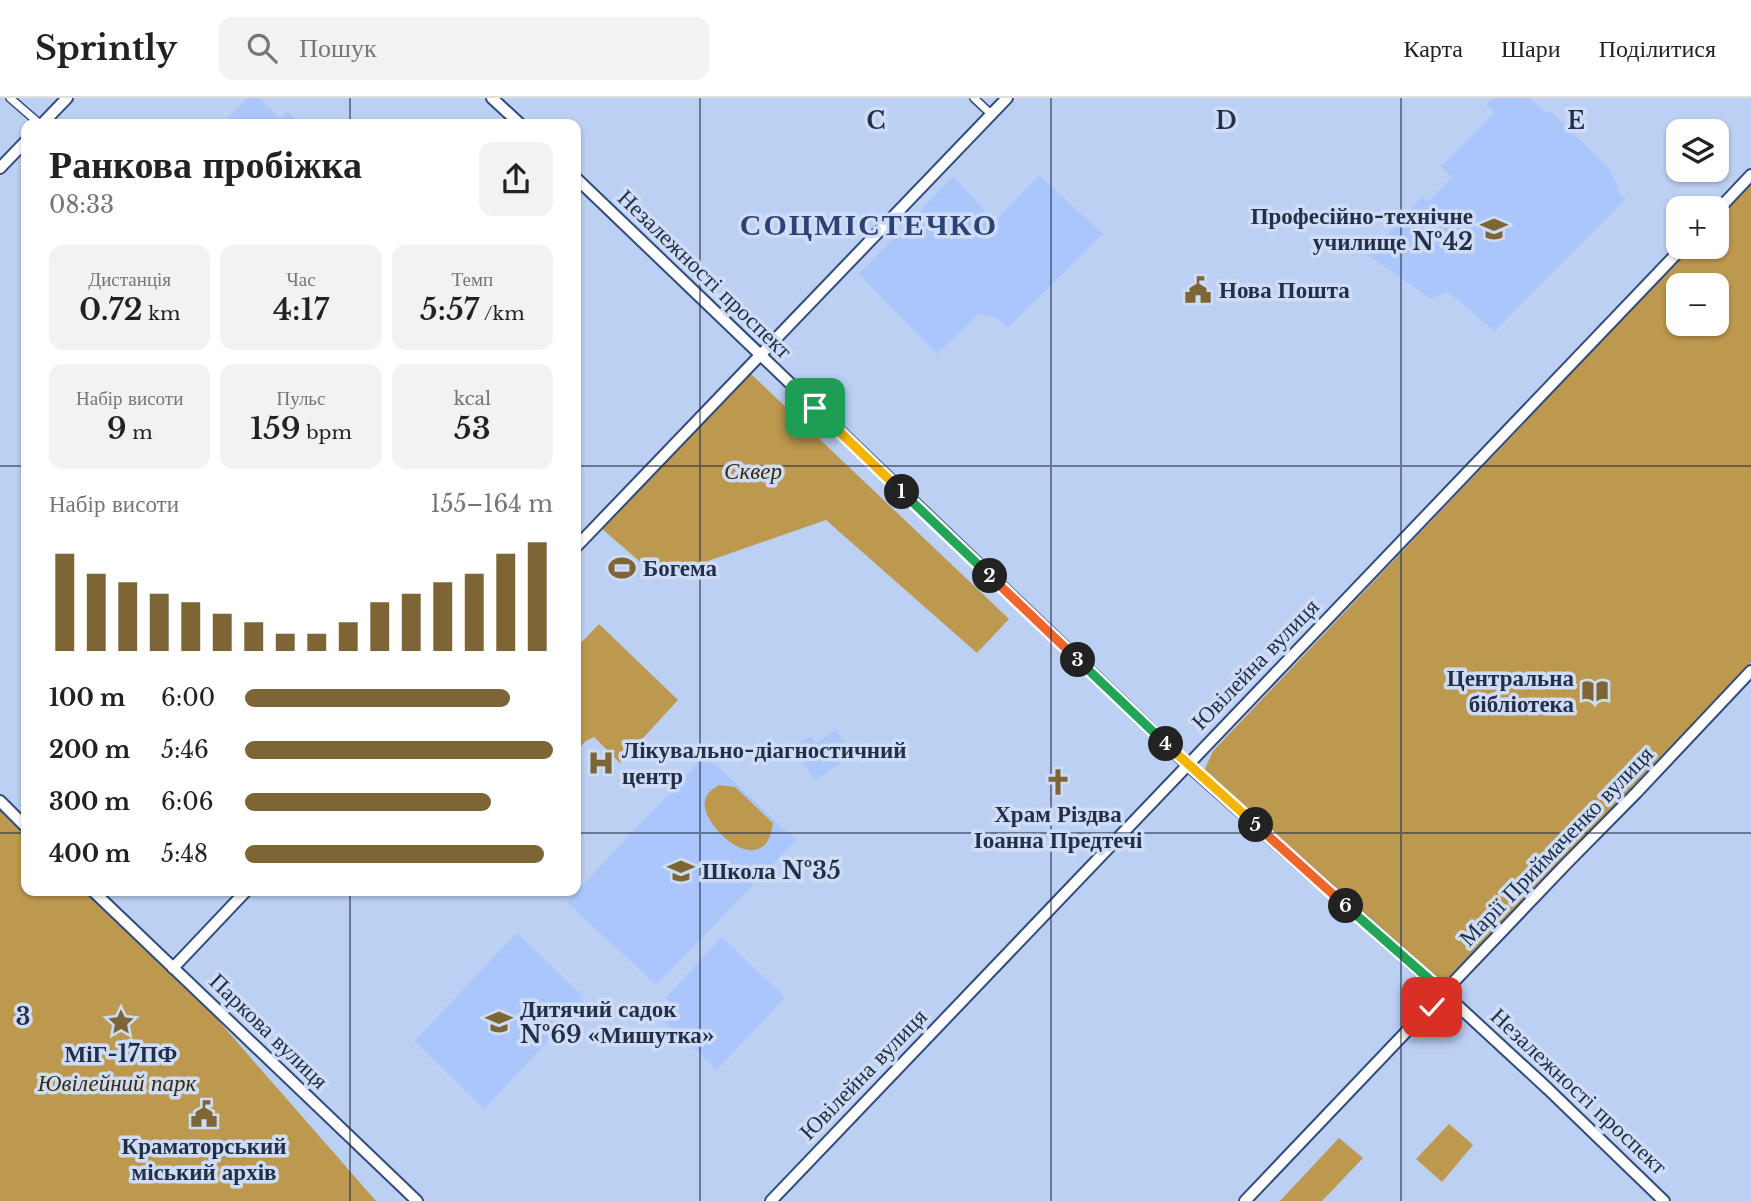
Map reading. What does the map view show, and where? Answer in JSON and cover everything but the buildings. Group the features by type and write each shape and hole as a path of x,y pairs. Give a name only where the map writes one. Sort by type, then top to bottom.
{"street":[{"path":"10,98 35,119"},
{"path":"46,119 67,98"},
{"path":"492,98 515,119"},
{"path":"974,98 992,115"},
{"path":"581,542 1007,98"},
{"path":"0,168 21,146"},
{"path":"1729,198 1751,175"},
{"name":"Незалежності проспект","path":"581,183 1188,765 1548,1089 1664,1201"},
{"name":"Ювілейна вулиця","path":"771,1201 1672,259"},
{"name":"Марії Приймаченко вулиця","path":"1245,1201 1751,671"},
{"path":"0,801 21,822"},
{"name":"Паркова вулиця","path":"98,896 417,1201"},
{"path":"173,968 241,896"}],"shaded area":[{"path":"248,98 259,98 280,118 287,111 296,119 227,119"},
{"name":"Професійно-технічне училище №42","path":"1494,98 1530,98 1546,114 1550,111 1608,167 1618,191 1626,199 1495,331 1449,293 1431,299 1368,255 1422,197 1427,202 1452,177 1441,166 1494,113 1486,105"},
{"path":"1039,175 1103,234 1008,327 996,318 979,313 937,354 859,274 953,177 995,221"},
{"path":"836,730 853,755 815,780 793,748 811,736 816,743"},
{"name":"Школа №35","path":"705,755 796,840 656,985 567,902 573,896 581,896 581,887"},
{"name":"Дитячий садок №69 «Мишутка»","path":"517,933 582,995 579,997 584,1002 484,1109 414,1041"},
{"path":"722,937 785,997 717,1070 661,1018 673,1005 665,998"}],"green space":[{"path":"1751,183 1751,662 1454,974 1444,979 1436,977 1204,771 1213,751 1666,273 1666,336 1729,336 1729,273 1666,273 1680,259 1729,259 1729,206"},
{"name":"Сквер","path":"751,374 1009,619 977,653 826,520 659,578 601,528"},
{"path":"599,624 678,700 620,763 594,737 581,746 581,643"},
{"path":"719,785 735,787 773,823 768,841 758,849 746,850 734,844 712,823 705,801 708,793"},
{"name":"Ювілейний парк","path":"0,810 21,830 21,896 91,896 188,986 376,1201 0,1201"},
{"path":"1449,1124 1473,1145 1442,1182 1416,1159"},
{"path":"1339,1138 1363,1158 1322,1201 1280,1201"}],"place":[{"name":"Професійно-технічне училище №42","path":"1494,229"},
{"name":"Нова Пошта","path":"1198,290"},
{"name":"Богема","path":"622,568"},
{"name":"Центральна бібліотека","path":"1595,691"},
{"name":"Лікувально-діагностичний центр","path":"601,763"},
{"name":"Храм Різдва Іоанна Предтечі","path":"1058,782"},
{"name":"Школа №35","path":"681,871"},
{"name":"МіГ-17ПФ","path":"121,1022"},
{"name":"Дитячий садок №69 «Мишутка»","path":"499,1022"},
{"name":"Краматорський міський архів","path":"204,1114"}],"district":[{"name":"СОЦМІСТЕЧКО","path":"869,225"}],"route":[{"path":"815,408 1188,765 1431,981 1444,994 1432,1007"}]}
